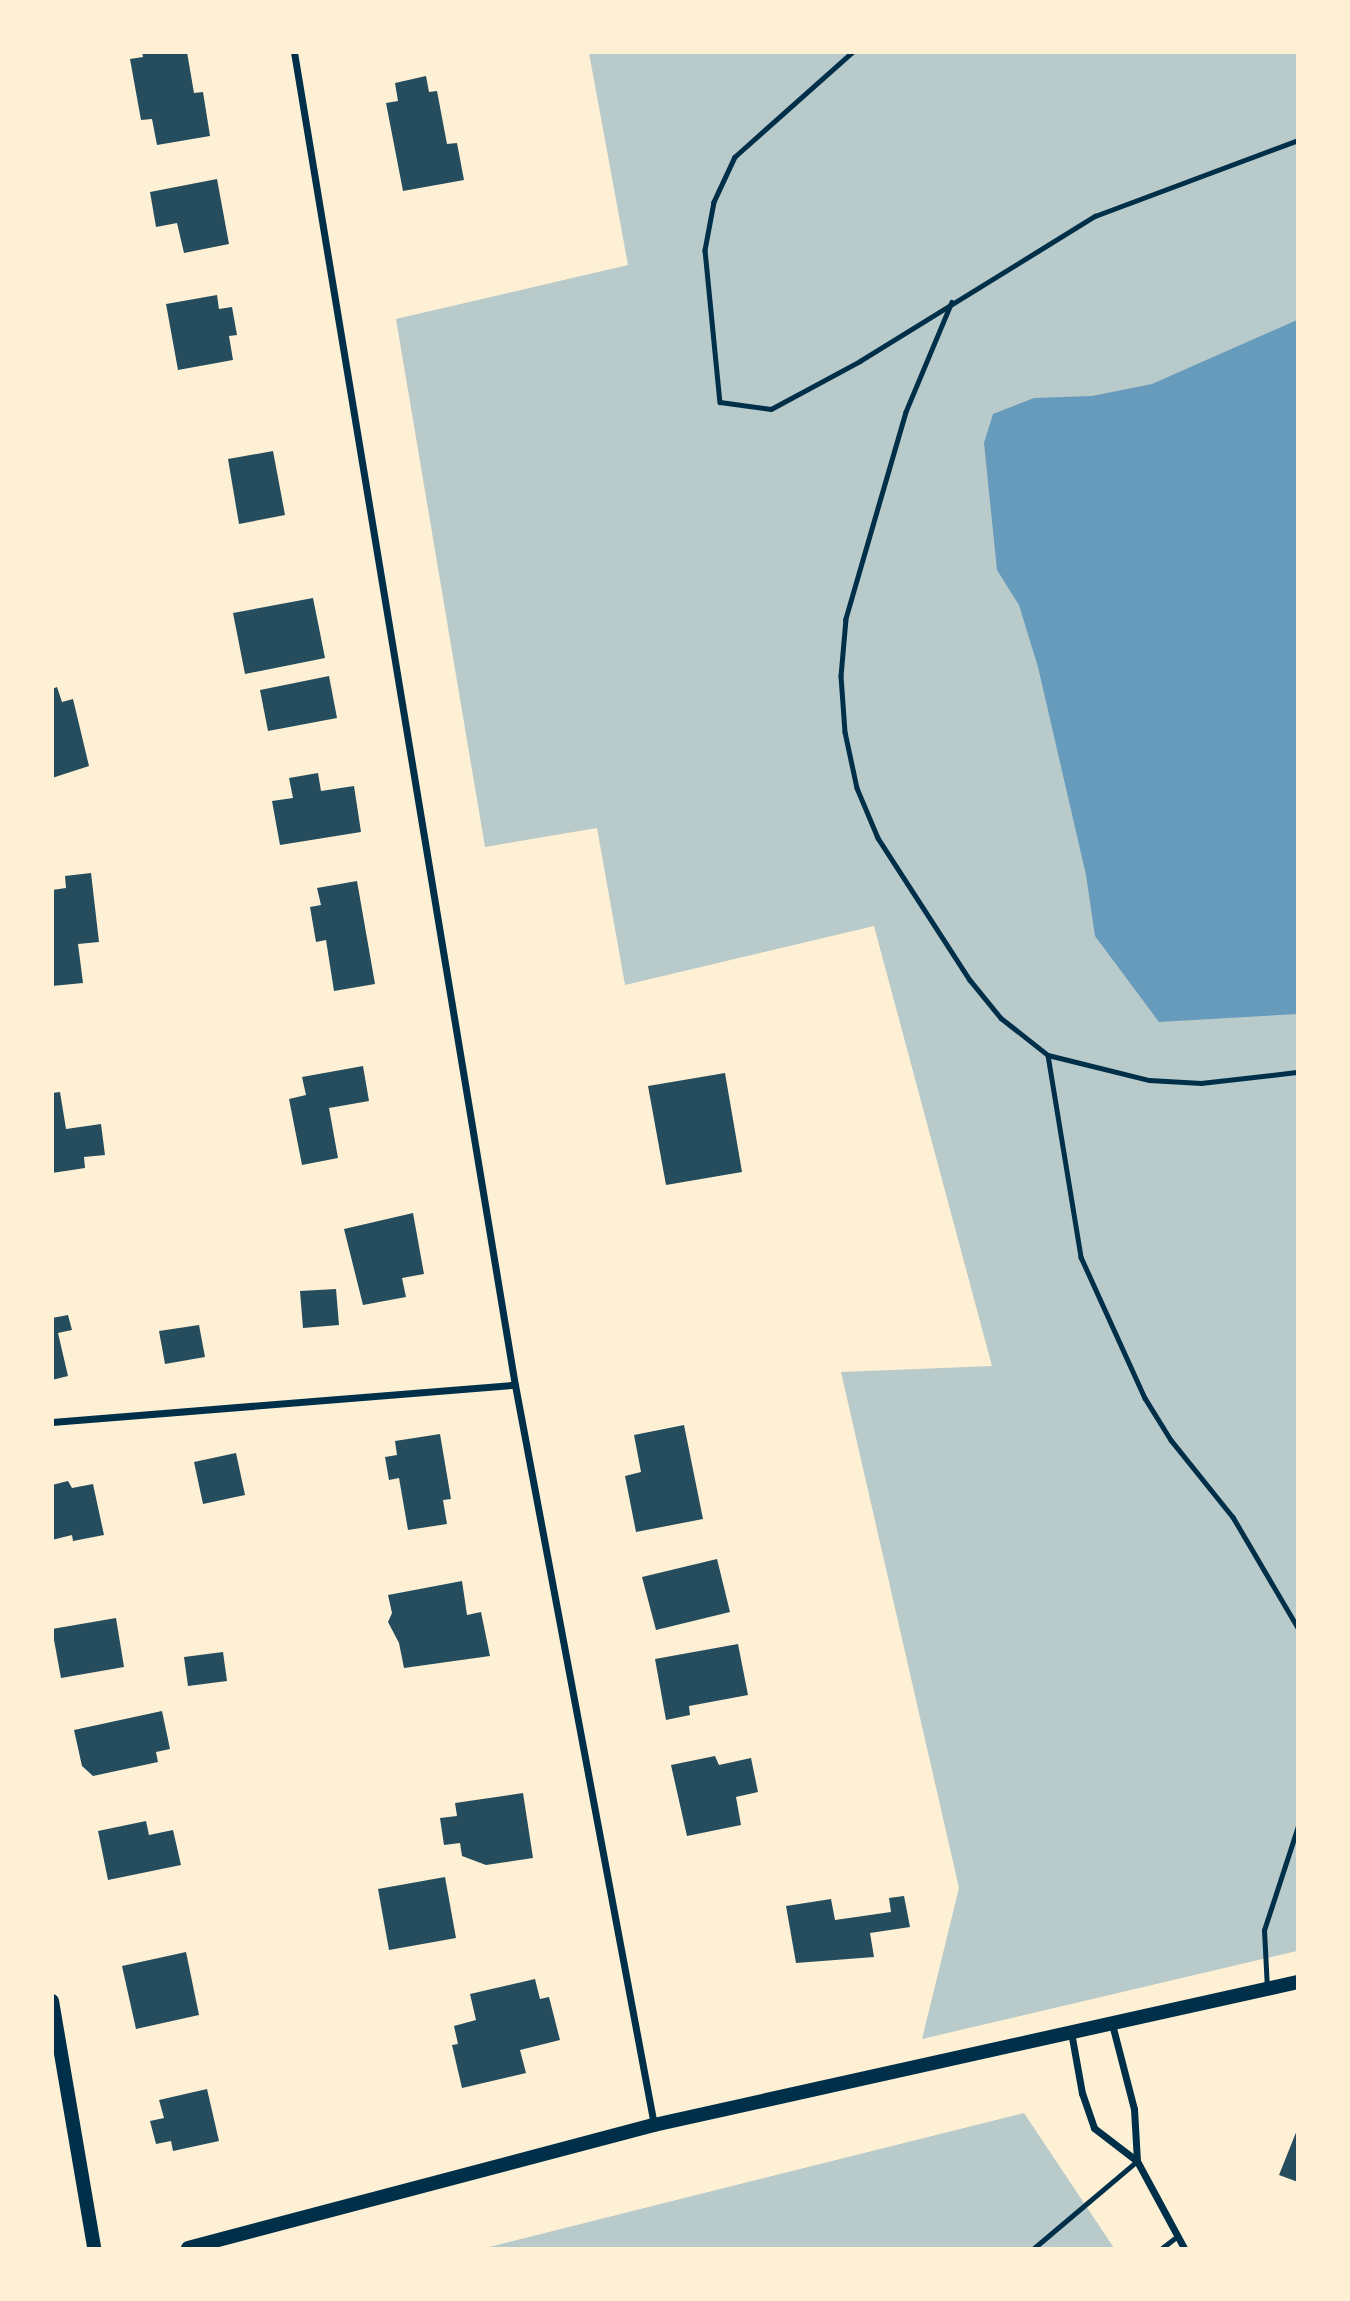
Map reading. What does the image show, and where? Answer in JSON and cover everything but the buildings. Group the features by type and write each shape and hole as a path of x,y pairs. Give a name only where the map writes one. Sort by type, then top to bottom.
{"main road":[{"path":"187,2249 654,2126 1297,1982"},
{"path":"52,2001 94,2249"}],"street":[{"path":"295,52 514,1385 654,2126"},
{"path":"52,1422 514,1385"},
{"path":"1112,2024 1134,2109 1137,2161 1184,2249"},
{"path":"1071,2032 1082,2093 1094,2127 1137,2161"}],"lane":[{"path":"1267,1989 1264,1930 1297,1826"},
{"path":"1034,2249 1137,2161"},
{"path":"1162,2249 1176,2237"}],"path":[{"path":"853,52 736,156 714,202 705,250 720,402 771,409 860,361 1095,216 1297,140"},
{"path":"952,302 906,412 846,619 841,676 845,732 857,788 905,886 1001,1018 1048,1055 1149,1080 1201,1083 1297,1072"},
{"path":"1048,1055 1081,1257 1145,1398 1171,1440 1233,1517 1297,1628"}],"shaded area":[{"path":"589,53 1297,53 1297,1951 922,2039 959,1888 841,1372 992,1366 874,926 625,985 597,828 485,847 396,319 628,265"},
{"path":"1024,2113 1114,2248 485,2248"}],"water":[{"path":"1297,320 1297,1014 1159,1022 1095,936 1086,875 1038,667 1019,605 997,570 984,443 993,414 1034,398 1092,396 1152,384"}]}
